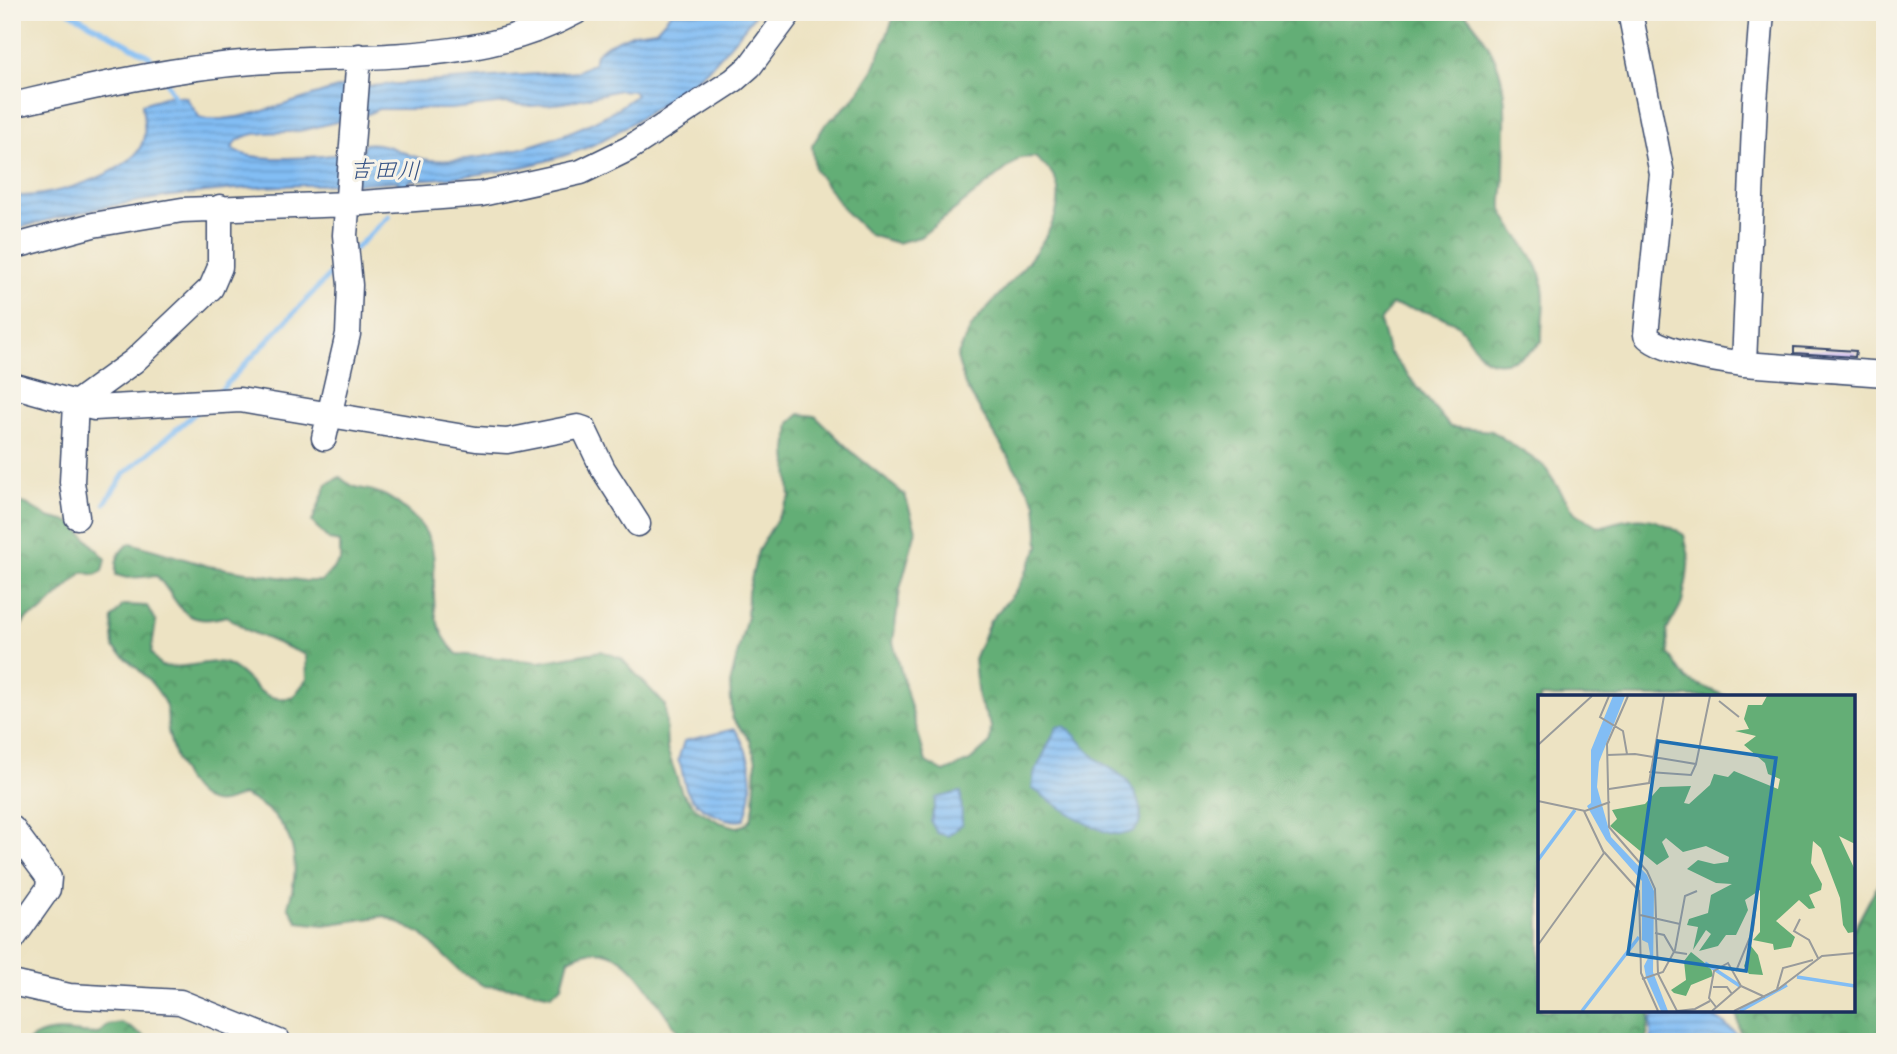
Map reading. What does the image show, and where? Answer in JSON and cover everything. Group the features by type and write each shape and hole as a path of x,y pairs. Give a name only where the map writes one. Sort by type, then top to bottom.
{"street":[{"path":"12,105 181,69 358,64 502,43 576,12"},
{"path":"12,247 138,216 350,198 481,194 524,186 590,168 672,122 734,80 750,65 790,12"},
{"path":"1630,12 1662,174 1646,335 1654,342 1709,359 1885,374"},
{"path":"1744,364 1754,116 1762,12"},
{"path":"324,438 348,334 347,257 358,64"},
{"path":"76,403 134,360 211,288 220,267 220,207"},
{"path":"12,385 94,408 240,400 476,439 507,441 570,427 584,429 603,469 638,524"},
{"path":"76,403 72,482 77,517"},
{"path":"12,828 50,878 48,890 12,940"},
{"path":"12,983 69,996 180,1002 279,1042"}],"green space":[{"path":"896,12 1464,12 1481,33 1500,71 1504,90 1502,209 1538,268 1544,296 1542,341 1521,357 1495,362 1480,354 1455,323 1437,315 1392,305 1380,321 1388,351 1450,427 1492,431 1544,466 1575,513 1600,527 1623,520 1643,519 1662,523 1684,535 1689,556 1687,577 1682,603 1667,630 1669,654 1687,680 1723,695 1538,695 1538,1012 1651,1012 1646,1042 689,1042 639,976 625,962 609,953 591,952 569,959 562,986 551,995 519,988 484,986 461,972 421,934 385,916 324,925 298,922 288,906 295,871 294,855 283,827 260,804 243,795 223,802 211,802 192,788 174,753 165,704 142,673 114,648 112,619 123,605 147,606 156,622 151,653 161,666 179,667 214,662 227,664 271,697 293,697 307,679 306,655 249,631 226,616 200,619 191,616 178,604 157,576 127,578 116,575 116,565 118,556 131,543 208,566 305,581 322,581 340,561 340,542 329,540 312,522 327,484 340,477 355,487 373,491 392,500 411,514 425,531 434,560 434,606 438,622 445,638 457,654 540,662 601,651 621,658 665,705 667,749 682,793 697,809 719,822 737,827 745,825 751,819 756,761 750,740 732,718 730,684 747,616 748,592 758,551 790,497 787,450 790,423 800,414 815,416 852,452 905,495 916,530 900,589 893,642 926,762 944,772 970,761 990,743 991,726 978,699 974,659 990,621 1017,590 1039,546 1036,503 965,385 957,357 974,323 1019,273 1048,231 1057,211 1058,191 1051,172 1035,157 1020,158 920,237 897,243 870,235 847,213 815,170 812,146 825,125 853,100 873,70"},
{"path":"12,501 26,504 48,517 72,523 106,559 103,571 95,575 83,572 41,612 27,618 19,629 12,679"},
{"path":"1885,871 1885,1042 1742,1042 1737,1015 1739,1012 1855,1012 1855,927"},
{"path":"122,1023 155,1042 27,1042 35,1036 52,1032 98,1034 108,1025"}],"water":[{"name":"吉田川","path":"672,12 757,12 724,52 701,74 631,123 583,149 498,171 411,180 406,187 397,187 398,181 354,184 364,144 390,147 430,160 481,157 566,133 593,122 636,95 633,91 619,90 563,103 531,106 505,103 450,109 378,109 357,119 358,87 578,71 594,63 596,54 607,45 634,33 656,30"},
{"path":"346,86 352,120 298,131 243,137 232,148 241,153 270,158 350,153 348,184 263,187 178,195 95,209 12,230 12,195 42,194 80,185 129,160 138,151 143,139 142,104 167,96 186,97 200,118 233,118"},
{"path":"1064,726 1093,756 1122,776 1130,786 1139,804 1140,822 1129,833 1117,834 1097,828 1032,788 1034,774 1057,727"},
{"path":"735,729 746,751 751,773 748,808 744,820 737,821 704,809 691,797 685,787 678,760 684,741"},
{"path":"961,792 962,824 948,836 937,833 931,822 936,798"},
{"path":"1656,1012 1709,1012 1736,1033 1738,1042 1651,1042 1651,1020"}],"building":[{"path":"1794,347 1856,351 1855,357 1794,353"}],"waterway":[{"path":"69,12 149,56 157,68"},
{"path":"165,79 176,101"},
{"path":"354,250 389,216"},
{"path":"219,392 340,264"},
{"path":"105,503 124,474 199,410"},
{"path":"12,690 17,683"}]}
